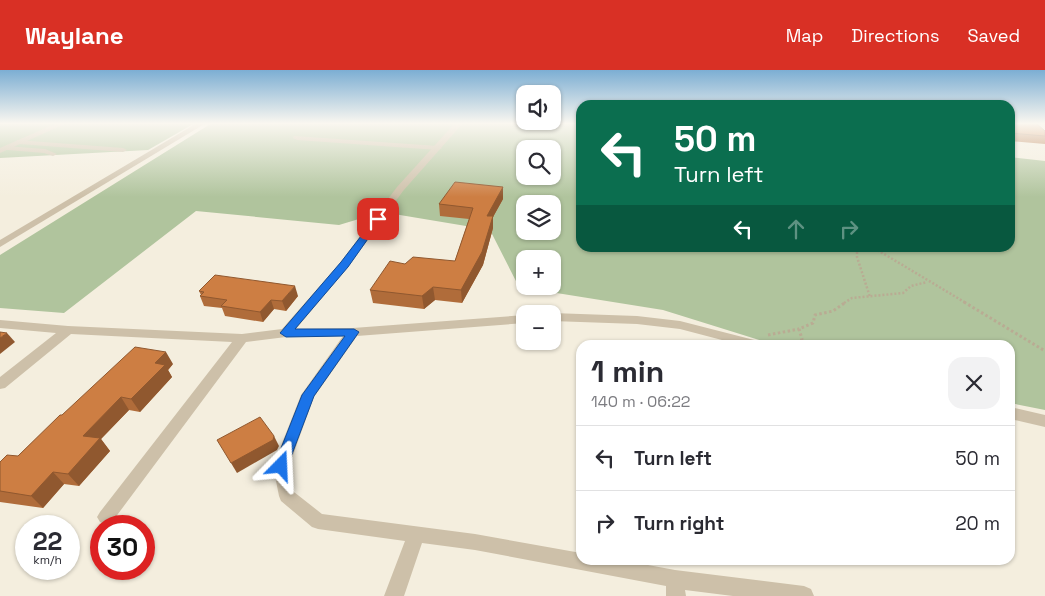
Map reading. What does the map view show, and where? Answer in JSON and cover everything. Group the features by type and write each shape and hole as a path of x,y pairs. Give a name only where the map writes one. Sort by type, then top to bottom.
{"street":[{"path":"0,151 8,148 45,151 54,154"},
{"path":"91,148 123,150"},
{"path":"0,244 161,148"},
{"path":"432,148 438,148"},
{"path":"286,333 344,264 400,189 438,148"},
{"path":"561,317 637,320 680,324 739,340"},
{"path":"0,324 68,330 242,338 286,333 354,332 516,320"},
{"path":"0,384 68,330"},
{"path":"354,332 308,395 281,466 287,496 318,521 475,542 675,588 804,596"},
{"path":"107,515 242,338"},
{"path":"1015,415 1045,420"},
{"path":"394,596 416,534"}],"path":[{"path":"858,252 870,297"},
{"path":"880,252 1045,350"},
{"path":"802,340 799,329 813,323 815,315 833,311 852,298 903,293 911,286 928,282"}],"green space":[{"path":"0,148 152,148 148,150 0,158"},
{"path":"173,148 516,148 516,185 561,185 561,148 576,148 576,252 1015,252 1015,158 1045,161 1045,410 1015,404 1015,340 759,340 663,310 561,294 561,250 516,250 516,281 490,230 382,212 339,225 196,211 64,313 0,308 0,255"}],"building":[{"path":"455,182 503,187 487,216 493,216 482,252 461,290 433,287 422,296 370,290 390,261 405,264 413,257 455,261 473,208 439,204"},
{"path":"215,275 295,286 282,301 271,300 260,312 221,306 227,300 200,296 204,292 199,291"},
{"path":"0,332 7,333 0,338"},
{"path":"135,347 166,352 155,363 165,365 131,399 121,397 83,436 100,438 68,474 53,472 31,496 0,491 0,462 7,455 18,456"},
{"path":"260,417 274,436 273,440 231,463 217,440"}],"route":[{"path":"281,466 308,395 354,332 286,333 344,264 378,219"}]}
